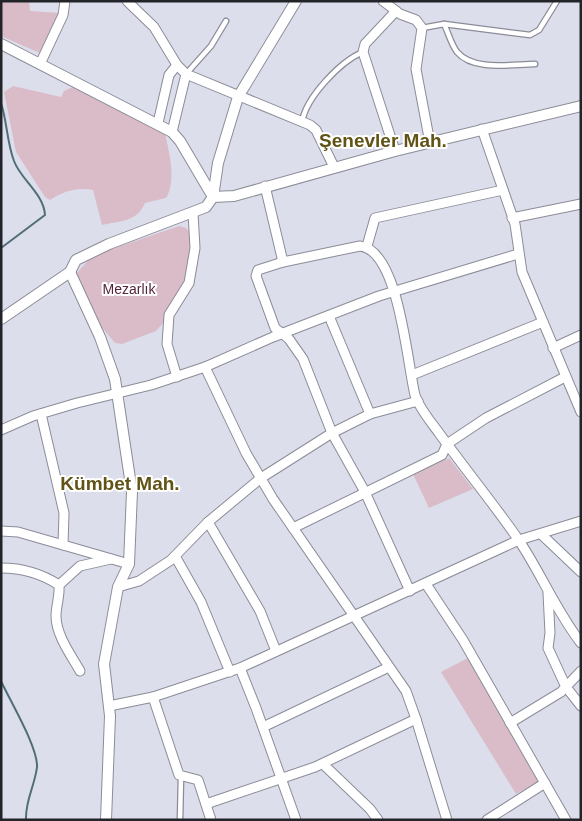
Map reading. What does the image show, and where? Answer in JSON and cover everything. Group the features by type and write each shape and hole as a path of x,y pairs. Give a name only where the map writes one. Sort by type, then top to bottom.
{"street":[{"path":"40,64 64,15 65,1"},
{"path":"127,1 154,27 177,65 186,74 208,81 238,97 302,122 316,130 334,167"},
{"path":"1,319 70,272 76,260 109,244 206,207 212,197 218,163 238,97 296,1"},
{"path":"382,1 396,11 416,20 422,28 416,69 430,143"},
{"path":"395,151 363,52 364,44 396,11"},
{"path":"1,44 172,132 180,141 212,197"},
{"path":"158,124 170,75 177,65"},
{"path":"172,132 186,74"},
{"path":"212,197 234,196 395,151 581,106"},
{"path":"482,129 519,241 518,254 522,272 581,412"},
{"path":"265,186 283,262"},
{"path":"367,246 375,218 503,190"},
{"path":"512,218 581,204"},
{"path":"177,376 167,344 169,316 189,283 196,248 193,213"},
{"path":"410,591 365,492 332,433 303,359 289,339 274,328 256,276 258,270 283,262 360,246 367,246 384,264 394,293 418,400 447,444 519,540 548,592 581,643"},
{"path":"1,430 41,414 117,392 151,385 205,367 379,296 518,254"},
{"path":"70,272 100,337 115,379 132,492 129,564 118,587 104,664 109,706 106,820"},
{"path":"329,316 370,414"},
{"path":"412,375 543,322"},
{"path":"553,348 581,335"},
{"path":"205,367 220,402 261,478 293,528 406,692 447,820"},
{"path":"293,528 442,455 447,444 486,418 565,377"},
{"path":"118,587 139,581 175,556 208,522 261,478 332,433 370,414 418,400"},
{"path":"41,414 64,513 63,544"},
{"path":"109,706 153,697 230,672 519,540 581,521"},
{"path":"208,522 260,611 276,651"},
{"path":"1,530 18,532 129,564"},
{"path":"541,534 581,572"},
{"path":"175,556 201,602 230,672"},
{"path":"1,558 2,568 46,577 59,585"},
{"path":"59,585 80,566 111,559"},
{"path":"426,584 463,640 566,820"},
{"path":"59,585 60,598 56,616 59,632 80,671"},
{"path":"548,592 550,633 548,648 566,687 581,706"},
{"path":"263,728 389,667"},
{"path":"240,668 296,820"},
{"path":"510,723 566,687 581,671"},
{"path":"153,697 182,777 194,777 198,780 211,820"},
{"path":"206,804 282,780 323,764 416,719"},
{"path":"323,764 370,809 378,820"},
{"path":"487,820 545,783"}],"lane":[{"path":"422,28 444,24 530,35 539,30 558,1"},
{"path":"186,74 211,46 226,21"},
{"path":"444,24 455,49 468,59 495,65 535,64"},
{"path":"302,122 307,108 338,69 349,59 363,52"},
{"path":"180,820 182,777"}],"green space":[{"path":"1,1 29,1 30,11 60,13 42,54 1,36"},
{"path":"13,86 61,97 64,91 75,86 165,133 172,175 166,198 145,203 137,214 127,220 102,225 93,190 71,190 50,200 45,197 16,152 4,92"},
{"name":"Mezarlık","path":"179,226 186,228 191,233 191,266 183,284 168,308 163,323 156,331 122,344 115,343 100,325 76,274 92,256"},
{"path":"449,458 473,489 429,508 413,474"},
{"path":"468,658 539,781 516,794 441,672"}],"waterway":[{"path":"1,103 14,161 17,168 41,200 45,215 1,248"},
{"path":"1,681 28,736 36,758 36,774 27,806 26,820"}],"district":[{"name":"Şenevler Mah.","path":"383,140"},
{"name":"Kümbet Mah.","path":"120,483"}]}
